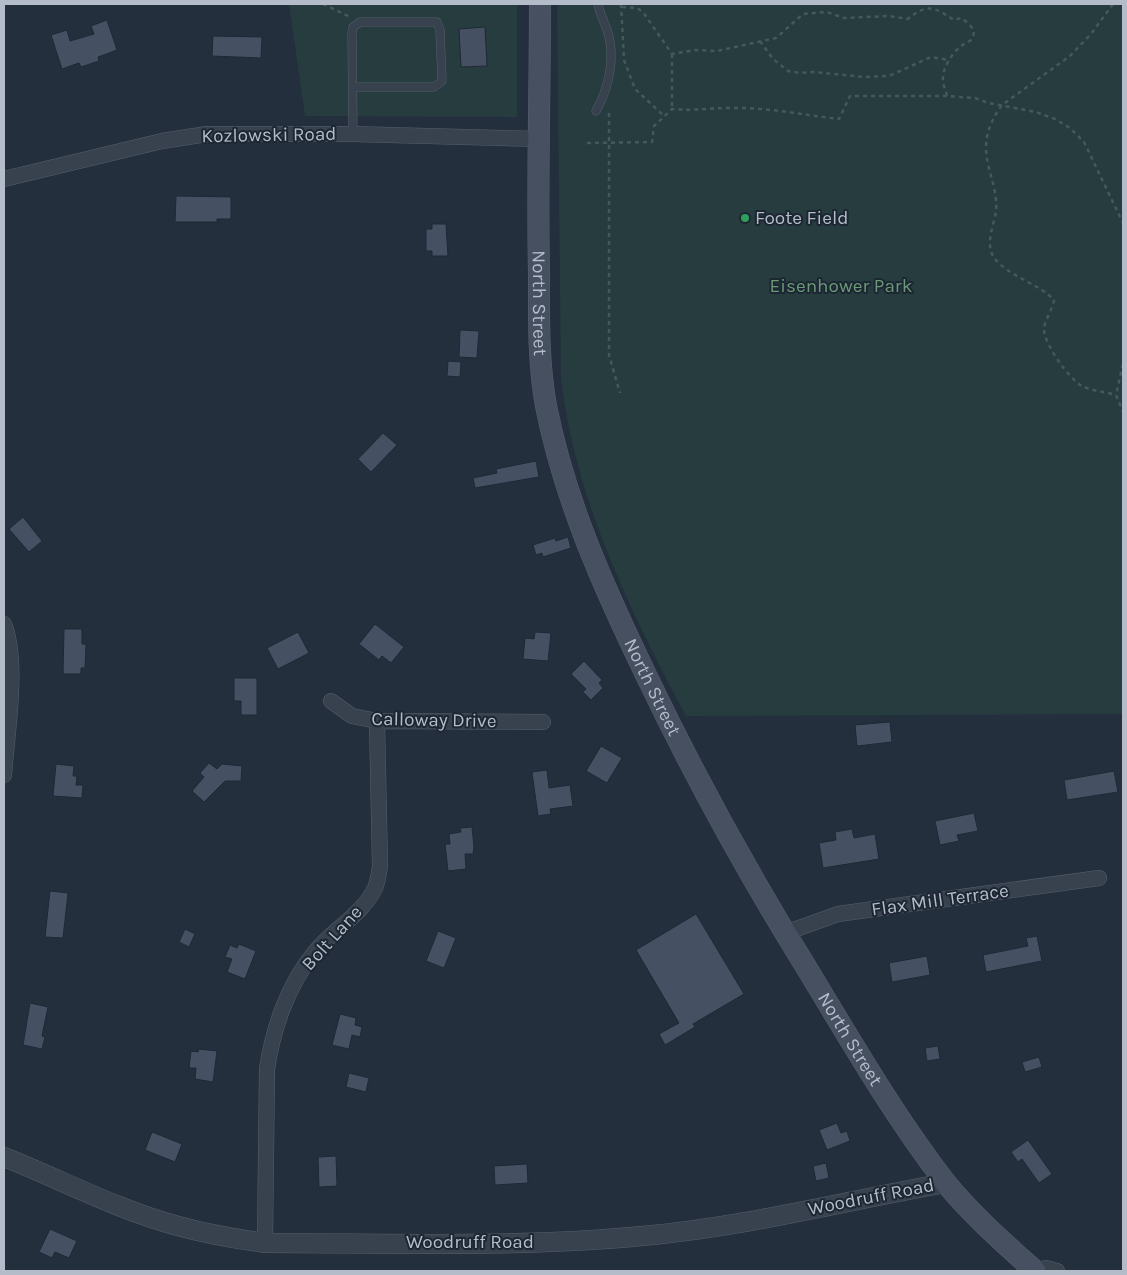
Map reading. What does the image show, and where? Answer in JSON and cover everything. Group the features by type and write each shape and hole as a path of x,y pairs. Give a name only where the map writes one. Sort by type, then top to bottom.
{"main road":[{"name":"North Street","path":"540,4 540,359 546,406 558,459 595,565 625,632 718,819 899,1117 946,1183 970,1210 1035,1271"}],"street":[{"name":"Kozlowski Road","path":"4,179 162,141 207,134 353,134 540,139"},
{"path":"4,624 8,634 10,681 4,775"},
{"name":"Calloway Drive","path":"331,701 352,716 377,721 543,722"},
{"name":"Bolt Lane","path":"265,1243 267,1069 270,1049 295,980 315,952 358,909 376,887 380,866 377,721"},
{"name":"Flax Mill Terrace","path":"785,932 838,914 1099,878"},
{"name":"Woodruff Road","path":"4,1157 138,1213 178,1226 224,1237 265,1243 540,1242 643,1236 738,1223 946,1183"},
{"path":"1035,1271 1046,1268 1057,1271"}],"lane":[{"path":"596,111 603,98 610,59 609,39 598,4"},
{"path":"353,87 434,87 442,81 440,30 437,22 360,22 356,24 352,33 353,134"}],"path":[{"path":"322,4 348,14 356,24"},
{"path":"1113,4 1091,34 1070,56 1002,105 995,115 986,146 996,194 996,210 990,249 995,259 1006,268 1035,284 1054,300 1052,312 1044,326 1044,333 1052,350 1074,380 1084,387 1116,395"},
{"path":"663,116 635,89 624,60 622,5 637,8 642,12 672,54 672,109"},
{"path":"672,54 695,50 717,51 776,38 803,14 827,12 844,18 889,16 908,19 919,9 932,8 954,20 961,18 969,23 973,30 973,36 970,41 960,47 949,60 942,81 947,96"},
{"path":"760,41 773,59 788,71 800,73 814,72 853,77 889,76 931,57 949,60"},
{"path":"587,143 652,142 654,126 672,109 698,111 730,108 839,119 850,96 947,96 975,98 1036,112 1070,128 1084,142 1123,223"},
{"path":"609,113 608,356 620,393"},
{"path":"1123,364 1116,395 1123,412"}],"green space":[{"path":"289,4 517,4 517,117 305,116"},
{"name":"Eisenhower Park","path":"557,4 1123,4 1123,714 686,716 644,635 607,552 578,467 568,423 561,378"}],"building":[{"path":"107,20 117,50 98,57 99,61 81,67 79,63 62,69 51,35 67,30 70,41 94,34 91,26"},
{"path":"485,27 487,66 461,67 459,29"},
{"path":"213,36 262,37 261,58 212,56"},
{"path":"176,196 231,197 231,219 217,219 217,222 175,222"},
{"path":"432,224 446,224 448,256 432,256 432,251 426,251 426,229 432,229"},
{"path":"460,330 479,331 477,358 459,357"},
{"path":"448,361 461,362 460,377 447,376"},
{"path":"383,433 397,445 371,472 358,459"},
{"path":"536,461 539,477 475,488 473,478 497,473 496,469"},
{"path":"23,517 42,541 29,552 9,529"},
{"path":"568,537 571,548 543,557 542,553 536,555 533,545 555,538 556,541"},
{"path":"375,624 404,647 391,663 382,656 379,660 359,644"},
{"path":"64,629 82,629 82,644 86,644 85,668 81,668 81,674 63,674"},
{"path":"298,632 309,653 278,669 267,648"},
{"path":"535,632 551,633 548,661 523,659 525,638 534,639"},
{"path":"584,661 602,680 599,683 603,688 591,700 583,692 586,689 571,674"},
{"path":"234,678 257,678 257,715 241,715 241,701 234,701"},
{"path":"890,722 892,742 857,746 855,725"},
{"path":"601,746 622,758 607,783 586,771"},
{"path":"209,763 217,769 222,764 242,766 241,781 225,781 204,802 192,791 204,777 200,773"},
{"path":"56,764 74,766 73,776 77,776 76,785 83,785 82,798 53,796"},
{"path":"547,770 549,788 570,785 573,806 550,809 551,814 538,816 532,772"},
{"path":"1114,771 1118,792 1067,800 1064,780"},
{"path":"974,813 978,831 957,835 959,841 940,845 935,821"},
{"path":"472,827 473,854 465,854 466,869 448,871 445,844 450,844 449,834 461,832 460,828"},
{"path":"852,829 854,838 875,834 879,859 823,868 819,843 836,840 835,832"},
{"path":"50,891 68,893 63,938 45,937"},
{"path":"696,914 744,994 693,1024 695,1027 665,1045 659,1034 679,1023 636,950"},
{"path":"185,929 195,934 189,947 179,942"},
{"path":"438,931 456,938 444,968 426,961"},
{"path":"1037,936 1042,961 986,972 983,955 1028,946 1026,938"},
{"path":"239,944 256,951 245,979 227,972 232,959 225,957 230,945 237,948"},
{"path":"927,956 930,975 892,982 889,963"},
{"path":"30,1003 48,1007 42,1036 45,1037 42,1049 23,1045"},
{"path":"340,1014 356,1018 355,1025 362,1027 360,1037 352,1035 349,1049 332,1045"},
{"path":"938,1046 940,1059 927,1061 925,1048"},
{"path":"199,1049 217,1051 213,1082 195,1079 196,1068 189,1068 191,1051 198,1052"},
{"path":"1039,1057 1042,1067 1025,1072 1022,1062"},
{"path":"349,1073 369,1078 366,1092 346,1087"},
{"path":"837,1123 841,1133 847,1131 850,1141 827,1150 819,1130"},
{"path":"152,1132 182,1144 175,1162 145,1150"},
{"path":"1028,1140 1052,1174 1039,1183 1022,1159 1018,1162 1011,1152"},
{"path":"336,1156 337,1186 319,1187 318,1157"},
{"path":"826,1163 829,1178 816,1181 813,1166"},
{"path":"527,1164 528,1183 495,1185 494,1166"},
{"path":"50,1229 77,1241 69,1258 55,1252 52,1258 39,1252"}],"place":[{"name":"Foote Field","path":"745,218"}]}
